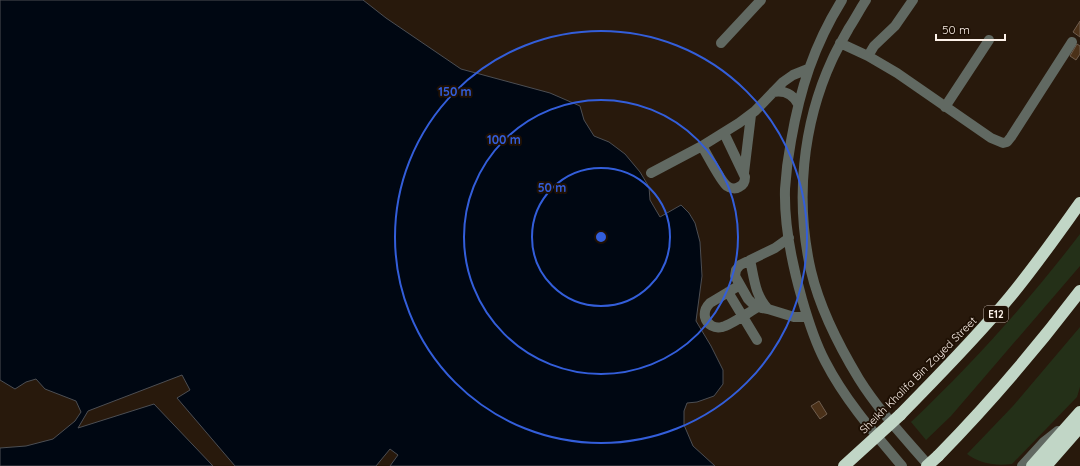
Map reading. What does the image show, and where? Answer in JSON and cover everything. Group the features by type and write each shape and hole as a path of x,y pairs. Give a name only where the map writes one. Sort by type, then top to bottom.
{"highway":[{"name":"Sheikh Khalifa Bin Zayed Street","path":"844,466 900,415 956,358 1009,298 1035,265 1080,202"},
{"path":"928,466 969,424 1024,362 1080,292"},
{"path":"1046,466 1076,424 1080,412"},
{"path":"1032,466 1076,424"}],"street":[{"path":"722,43 761,0"},
{"path":"842,0 825,28 808,69 798,104 788,158 785,189 789,238 797,280 807,318 819,350 832,374 866,424 902,466"},
{"path":"866,0 840,43 829,67 817,100 808,136 803,189 806,239 812,272 821,304 835,334 860,380 877,406 928,466"},
{"path":"868,56 874,46 895,26 913,0"},
{"path":"945,107 989,40"},
{"path":"840,43 868,56 991,138 1002,143 1007,142 1011,137 1072,42"},
{"path":"651,173 724,133 751,115 788,78 808,69"},
{"path":"773,92 783,91 793,96 798,104"},
{"path":"702,146 725,184 728,187 735,189 739,187 745,181 744,173 751,115"},
{"path":"724,133 744,173"},
{"path":"789,238 775,248 740,265 736,270 736,276 748,299 758,307 807,318"},
{"path":"750,260 759,295 762,302 768,309"},
{"path":"740,285 707,306 705,314 707,322 713,326 720,328 724,327 758,307"},
{"path":"728,292 756,340"},
{"path":"1022,466 1044,442 1076,424"}],"green space":[{"path":"1080,234 1080,266 951,416 926,440 911,422 978,355 1020,308"},
{"path":"1080,327 1080,387 1077,397 1012,464 988,464 967,454 1013,406"}],"shaded area":[{"path":"0,0 363,0 386,18 461,69 550,93 580,106 584,120 594,136 609,142 625,154 640,172 649,187 650,200 660,217 681,205 689,213 695,223 700,242 702,276 696,321 723,370 723,384 714,396 697,402 687,403 684,411 684,425 693,446 715,466 390,466 398,455 390,449 376,466 235,466 177,398 190,390 182,375 88,411 78,428 154,404 213,466 0,466 0,448 26,446 53,439 75,421 81,412 76,401 45,389 36,379 26,382 15,389 0,380"}],"building":[{"path":"1080,21 1080,37 1073,32"},
{"path":"1077,44 1080,46 1080,54 1076,60 1070,56"},
{"path":"819,401 827,414 820,419 811,406"}]}
